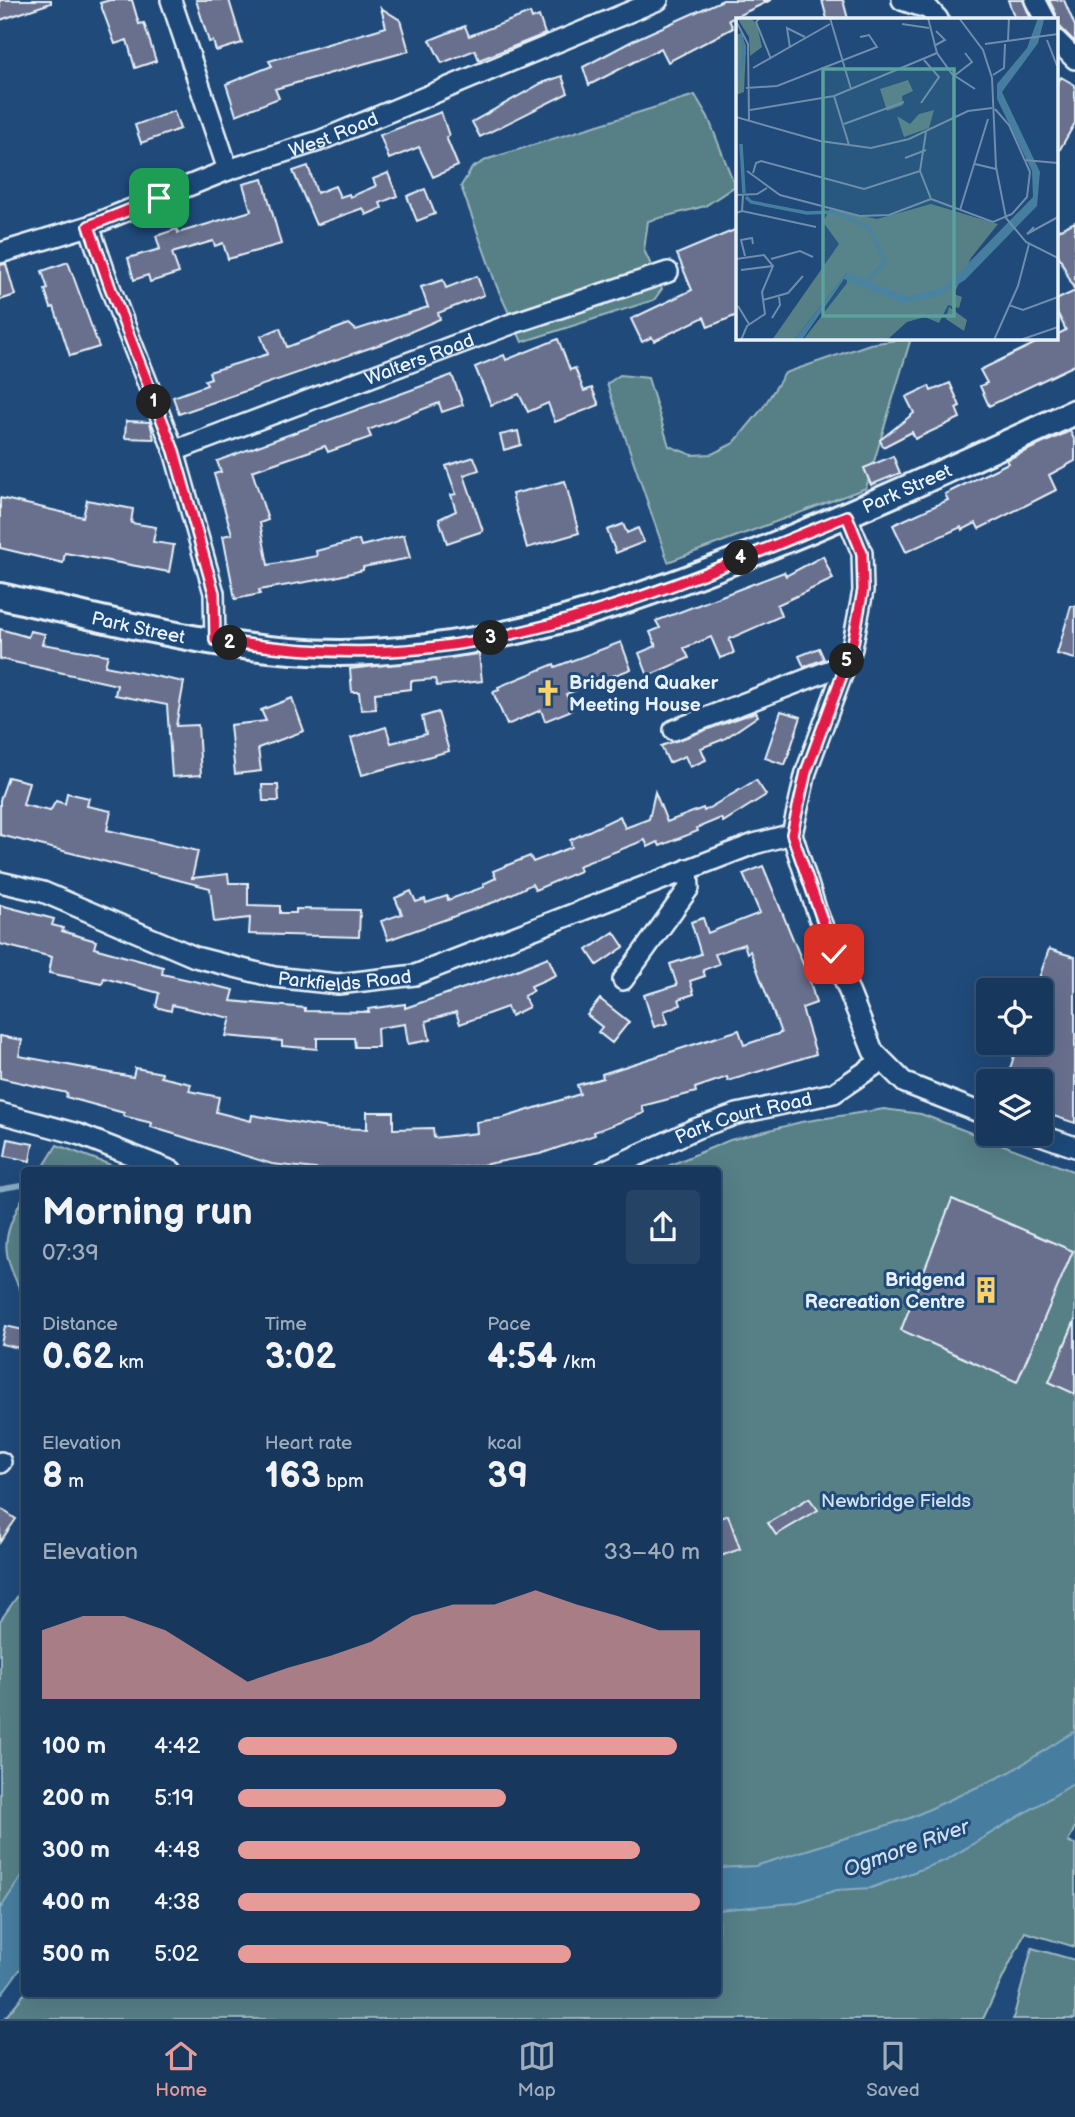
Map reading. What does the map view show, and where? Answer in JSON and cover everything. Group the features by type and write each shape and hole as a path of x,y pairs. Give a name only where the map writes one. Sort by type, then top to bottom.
{"main road":[{"name":"Park Street","path":"0,596 215,640 292,651 392,651 504,636 626,601 847,516 1075,412"}],"street":[{"path":"171,0 228,170"},
{"name":"West Road","path":"0,253 89,226 228,170 319,141 658,0"},
{"path":"902,0 929,9 937,18"},
{"path":"1035,0 1044,18"},
{"path":"1058,42 1075,58"},
{"path":"89,226 174,451 214,593 215,640"},
{"name":"Walters Road","path":"174,451 513,323 668,272"},
{"path":"847,516 862,553 864,571 852,648 806,772 792,834 817,912 857,1017 881,1061 905,1083 976,1111"},
{"path":"674,730 846,664"},
{"name":"Parkfields Road","path":"0,882 43,892 195,957 274,977 338,984 415,975 754,844 792,834"},
{"path":"623,980 689,888 688,869"},
{"name":"Park Court Road","path":"613,1167 695,1129 737,1114 834,1093 881,1061"},
{"path":"0,1113 78,1134 162,1167"},
{"path":"1053,1139 1075,1147"}],"green space":[{"path":"695,95 708,117 735,186 705,206 648,221 644,250 662,289 654,300 522,342 497,287 461,186 472,168 488,159"},
{"path":"910,340 866,488 668,562 607,384 620,375 648,378 669,446 692,455 712,454 734,443 762,409 785,373 870,344"},
{"name":"Newbridge Fields","path":"884,1109 921,1114 976,1135 976,1146 1006,1146 1075,1172 1075,1827 1068,1842 1075,1844 1075,1947 1025,1932 983,2019 4,2019 22,1997 721,1997 721,1167 666,1167 730,1140 801,1122"},
{"path":"57,1145 116,1167 43,1167"},
{"path":"21,1202 21,1291 11,1268 6,1246 11,1224"},
{"path":"21,1591 21,1878 0,1909 0,1621"},
{"path":"1032,1948 1075,1960 1075,2019 1013,2019"}],"water":[{"name":"Ogmore River","path":"1075,1731 1075,1783 946,1860 871,1888 837,1890 795,1903 721,1910 721,1868 755,1866 910,1818 1010,1772"},
{"path":"21,1878 21,1968 0,1996 0,1909"}],"building":[{"path":"0,0 51,0 51,3 0,20"},
{"path":"132,0 139,24 144,23 156,61 135,68 127,40 115,44 100,3"},
{"path":"196,0 229,0 242,43 216,51 213,41 209,42"},
{"path":"723,0 771,0 729,20 733,28 668,62 661,48 589,85 583,67 638,38"},
{"path":"822,0 843,0 848,18 827,18"},
{"path":"1008,0 1023,0 1031,18 1015,18"},
{"path":"1049,0 1064,0 1075,26 1075,42 1058,25"},
{"path":"381,8 400,20 409,51 275,89 279,98 236,115 226,84 272,66 269,61 386,27"},
{"path":"530,13 532,19 539,16 545,34 479,60 475,50 442,63 430,40 465,26 469,36"},
{"path":"562,76 568,93 480,137 472,122 542,83"},
{"path":"1061,77 1075,85 1075,123 1058,153 1058,82"},
{"path":"174,111 180,129 141,143 135,125"},
{"path":"441,112 449,136 446,137 458,166 433,177 419,147 389,159 380,135"},
{"path":"308,166 317,193 335,186 340,197 349,194 350,197 376,186 373,179 388,173 397,196 380,203 382,208 366,215 363,208 316,225 293,171"},
{"path":"263,179 281,244 228,259 223,243 215,246 213,241 172,253 179,273 150,282 148,275 134,280 128,258 160,249 156,236 177,229 178,233 251,211 243,184"},
{"path":"425,189 435,214 417,221 407,196"},
{"path":"1075,222 1075,291 1058,254 1058,230"},
{"path":"736,229 736,315 708,327 704,317 654,341 652,337 642,342 631,319 692,290 677,254"},
{"path":"68,262 99,347 70,356 54,307 51,308 45,290 48,289 42,271"},
{"path":"6,264 15,295 0,300 0,265"},
{"path":"477,276 484,295 438,313 440,319 387,342 179,414 173,397 207,385 205,380 211,378 209,372 268,354 261,336 280,328 287,347 349,324 356,330 428,307 421,287 443,280 446,288"},
{"path":"1075,291 1075,365 989,406 980,386 987,383 980,370 1042,340 1058,340 1058,334 1066,330 1058,314 1058,299"},
{"path":"558,339 570,370 575,368 584,391 592,388 599,405 555,422 548,403 528,412 519,394 491,405 475,367 504,355 506,360"},
{"path":"452,375 463,405 442,412 439,403 368,430 371,437 328,452 325,446 252,471 268,520 260,523 268,565 317,556 316,551 359,540 361,546 404,535 410,558 363,567 363,570 335,577 259,590 260,594 235,599 223,536 232,534 214,474 221,472 217,461"},
{"path":"950,383 960,406 956,408 960,418 915,439 912,432 883,447 880,440 914,413 906,397 929,386 931,391"},
{"path":"126,421 150,422 154,439 125,438"},
{"path":"518,431 521,445 504,450 500,435"},
{"path":"1070,431 1075,441 1075,461 1049,475 1056,490 979,529 976,523 962,530 961,527 906,552 893,525 948,500 945,494 1008,463 1006,460"},
{"path":"893,456 900,473 871,485 864,468"},
{"path":"474,457 479,470 464,475 483,531 447,543 439,519 456,511 451,495 456,494 446,466"},
{"path":"565,481 579,533 527,548 512,494"},
{"path":"0,498 83,517 87,500 133,509 131,523 156,527 153,542 174,545 169,572 65,553 63,563 0,548"},
{"path":"623,524 627,533 638,528 644,542 616,553 607,530"},
{"path":"823,556 833,579 777,605 781,616 729,639 734,653 720,658 711,637 684,648 689,658 648,676 639,653 656,646 650,632 660,628 656,621 784,572 786,576"},
{"path":"1071,606 1075,606 1075,659 1057,654"},
{"path":"0,629 28,637 30,631 45,634 42,644 108,655 105,666 184,682 176,726 198,725 201,775 172,777 167,705 115,695 117,685 0,659"},
{"path":"621,642 631,669 566,694 572,710 545,721 541,710 507,725 493,692 499,690 498,687 554,664 555,667"},
{"path":"819,648 824,659 804,667 799,656"},
{"path":"479,654 482,681 437,686 435,679 411,681 411,689 375,693 376,709 361,710 359,692 352,692 350,669"},
{"path":"292,698 304,731 258,748 261,771 235,774 230,725 266,721 261,710"},
{"path":"781,711 801,717 785,765 765,758"},
{"path":"438,712 449,751 362,775 351,738 386,727 391,743 426,734 422,717"},
{"path":"756,712 758,716 724,739 701,748 706,760 690,767 685,756 669,763 661,746"},
{"path":"8,777 29,782 23,805 50,811 56,801 65,804 67,793 89,798 87,806 111,811 107,830 198,851 192,878 228,874 229,883 248,883 248,905 280,906 280,913 296,913 296,909 360,910 359,937 249,934 250,918 214,922 210,888 0,835 0,800"},
{"path":"756,780 766,795 723,822 721,818 697,828 698,831 660,846 658,842 648,847 645,840 578,866 580,871 535,890 532,884 497,901 388,940 381,921 402,914 395,898 411,891 416,902 425,899 426,903 447,896 448,900 484,887 483,884 496,878 493,871 530,856 533,862 572,847 570,840 620,816 625,828 649,819 655,792 667,822 703,808 704,811"},
{"path":"262,785 278,785 279,801 263,801"},
{"path":"763,866 809,978 816,1003 802,1008 816,1054 728,1081 727,1077 695,1088 696,1092 642,1106 644,1113 594,1132 595,1135 540,1154 464,1167 298,1167 272,1164 151,1127 152,1123 123,1116 124,1113 66,1097 67,1093 0,1078 0,1036 22,1040 19,1056 133,1077 135,1068 162,1073 161,1077 191,1084 189,1091 219,1097 216,1112 251,1121 252,1115 328,1128 367,1129 367,1112 393,1112 393,1129 433,1128 434,1138 477,1133 476,1122 503,1118 580,1094 577,1085 603,1078 602,1074 739,1030 744,1045 781,1033 750,951 747,953 744,944 715,954 719,964 703,970 705,976 690,981 694,994 679,999 681,1005 664,1011 668,1023 654,1027 644,995 677,985 670,964 701,954 691,922 703,918 708,933 760,913 743,874"},
{"path":"0,905 54,919 52,925 63,928 62,931 96,941 94,948 163,967 162,974 234,990 231,1001 305,1008 305,1011 369,1012 368,1009 405,1004 405,1008 548,957 556,975 531,986 533,991 524,996 529,1007 511,1016 507,1007 460,1024 456,1012 426,1021 430,1040 408,1044 405,1024 377,1028 378,1047 355,1047 354,1038 317,1038 317,1049 282,1046 282,1041 226,1036 231,1018 172,1005 171,1011 156,1007 159,993 104,978 102,984 49,973 52,957 0,944"},
{"path":"614,932 624,947 597,965 587,950"},
{"path":"1049,949 1075,957 1075,1123 1053,1116 1053,1069 1010,1069 1014,1055 1053,1055 1053,978 1039,978"},
{"path":"600,999 629,1022 612,1043 598,1032 602,1027 587,1015"},
{"path":"8,1139 33,1144 30,1161 5,1156"},
{"name":"Bridgend Recreation Centre","path":"952,1199 1073,1251 1017,1382 901,1330"},
{"path":"1075,1320 1075,1394 1049,1382"},
{"path":"5,1326 21,1329 21,1348 1,1344"},
{"path":"809,1498 818,1510 776,1535 768,1523"},
{"path":"0,1508 16,1519 0,1542"},
{"path":"728,1515 740,1549 721,1556 721,1518"}],"waterway":[{"path":"0,1189 21,1186"}],"place":[{"name":"Bridgend Quaker Meeting House","path":"548,693"},
{"name":"Bridgend Recreation Centre","path":"986,1290"}],"route":[{"path":"159,198 89,226 174,451 214,593 215,640 292,651 338,653 392,651 504,636 626,601 847,516 862,553 863,590 852,648 806,772 792,834 817,912 834,954"}]}
